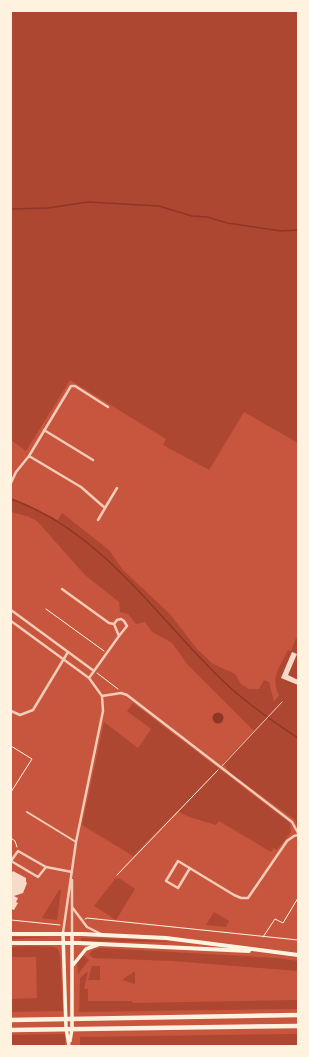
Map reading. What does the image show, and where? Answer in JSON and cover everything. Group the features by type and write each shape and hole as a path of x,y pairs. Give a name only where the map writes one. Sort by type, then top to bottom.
{"highway":[{"path":"11,1020 298,1016"},
{"path":"11,1030 298,1026"}],"main road":[{"path":"11,934 72,934 166,938 298,955"},
{"path":"63,934 66,1028 69,1045"},
{"path":"69,1045 72,1029 72,934"},
{"path":"11,943 72,943 279,952"},
{"path":"72,968 77,958 86,949 100,944"}],"street":[{"path":"11,483 16,472 29,456 72,385 108,407"},
{"path":"44,430 93,460"},
{"path":"29,456 81,487 105,508"},
{"path":"98,520 117,488"},
{"path":"62,589 109,623 114,624"},
{"path":"11,610 94,671"},
{"path":"89,678 118,636 127,626 121,619 117,620 114,624"},
{"path":"11,621 89,678 102,696 102,711 76,842 63,934"},
{"path":"114,624 118,636"},
{"path":"11,711 20,715 34,710 68,652"},
{"path":"102,696 121,693 127,695 292,822 298,834 287,841 248,898 241,898 234,895 190,868 178,861 166,881 178,888 190,868"},
{"path":"26,812 76,842"},
{"path":"46,867 38,877 11,861 18,851 46,867 72,872"},
{"path":"72,872 72,934"},
{"path":"72,907 87,927 104,935"}],"lane":[{"path":"221,767 282,702"}],"path":[{"path":"46,609 107,653"},
{"path":"94,671 117,688 121,693"},
{"path":"11,746 32,759 11,792"},
{"path":"117,875 221,767"},
{"path":"11,838 15,841 18,851"},
{"path":"263,937 275,918 282,923 298,899"},
{"path":"83,922 87,918 298,940"},
{"path":"11,920 64,925"}],"shaded area":[{"path":"11,11 298,11 298,443 244,412 209,470 163,445 166,439 70,380 26,451 11,440"},
{"path":"11,498 58,520 62,513 109,550 123,570 170,614 197,649 213,664 235,674 241,684 249,689 259,689 264,680 269,682 274,702 279,695 275,683 277,672 288,650 291,651 296,638 298,639 298,826 295,820 230,773 223,763 254,731 188,665 172,643 151,631 145,622 136,624 128,614 120,612 119,602 85,575 37,521 27,516 11,512"},
{"path":"133,703 290,823 291,832 277,850 274,848 271,852 219,821 216,825 189,817 177,811 133,856 82,825 104,722 138,748 151,729 127,711"},
{"path":"218,712 222,714 224,718 222,722 218,724 214,722 212,718 214,714"},
{"path":"119,878 135,889 116,920 94,906 115,879"},
{"path":"59,890 61,890 57,920 42,918"},
{"path":"214,912 229,921 226,927 206,925"},
{"path":"11,937 51,937 11,939"},
{"path":"81,938 151,940 171,942 81,941"},
{"path":"11,947 53,947 58,949 60,956 63,1011 11,1012 11,999 37,998 36,957 11,957"},
{"path":"101,948 277,958 298,961 298,971 173,961 93,958 89,954 93,950"},
{"path":"83,955 89,960 78,974 77,964"},
{"path":"92,966 100,966 100,980 88,980"},
{"path":"88,971 84,989 88,989 88,1001 132,1001 133,1003 298,1000 298,1009 79,1012 80,978"},
{"path":"135,971 135,984 122,980"},
{"path":"65,1034 65,1046 11,1046 11,1035"},
{"path":"298,1034 298,1046 80,1046 80,1037"}],"building":[{"path":"292,652 297,654 288,675 298,680 298,685 281,678"},
{"path":"13,871 26,878 27,883 23,893 14,896 18,898 16,902 18,903 14,910 11,909 11,874"}],"waterway":[{"path":"11,209 48,208 88,202 159,206 192,216 207,217 227,223 281,231 298,230"},
{"path":"11,499 43,513 73,532 100,554 126,578 223,681 259,711 298,738"}]}
